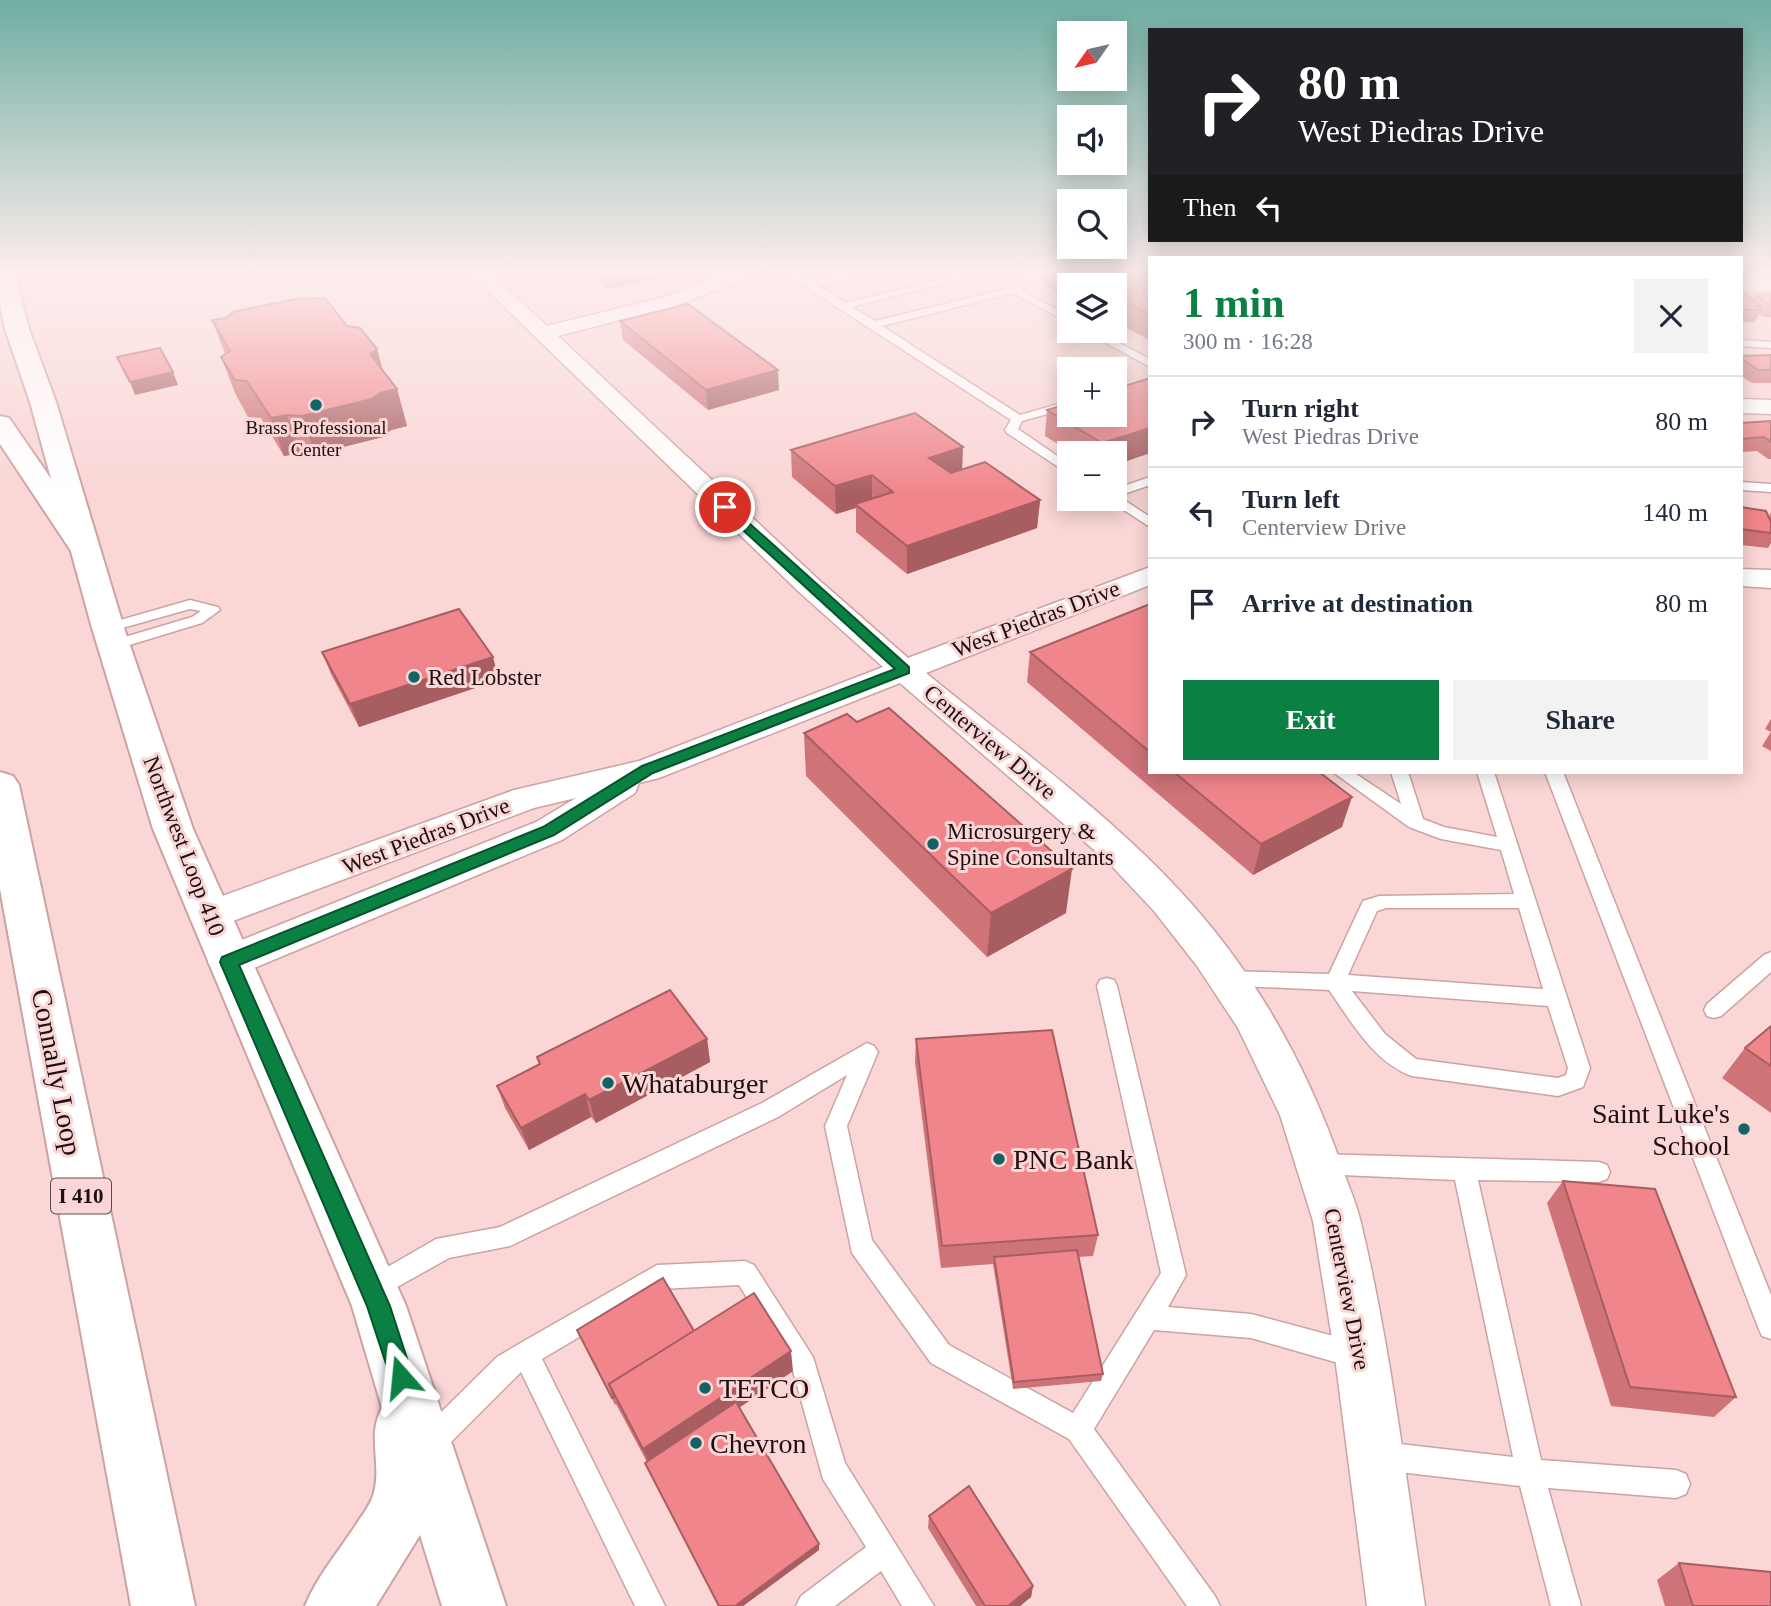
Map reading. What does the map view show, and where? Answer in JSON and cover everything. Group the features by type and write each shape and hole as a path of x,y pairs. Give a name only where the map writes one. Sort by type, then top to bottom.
{"main road":[{"name":"Northwest Loop 410","path":"23,345 43,402 110,636 173,830 375,1298 474,1606"},
{"path":"0,425 86,551"},
{"name":"Connally Loop","path":"0,785 163,1606"},
{"path":"337,1606 369,1563 402,1507 408,1464 375,1298"}],"street":[{"name":"Centerview Drive","path":"553,345 665,452 904,670 1121,853 1167,901 1254,1018 1296,1103 1337,1221 1361,1357 1396,1606"},
{"path":"1743,406 1771,407"},
{"name":"West Piedras Drive","path":"209,916 526,798 647,770 1148,576"},
{"path":"1743,577 1771,579"},
{"name":"West Piedras Drive","path":"229,962 549,831 647,770"}],"lane":[{"path":"903,345 1018,419"},
{"path":"1115,345 1148,363"},
{"path":"1057,408 1018,419 1012,430 1057,462"},
{"path":"1127,489 1148,482"},
{"path":"1743,486 1771,488"},
{"path":"1127,508 1148,522"},
{"path":"190,604 213,610 197,620 110,636 190,604"},
{"path":"1345,774 1415,823 1441,833 1508,845"},
{"path":"1401,774 1415,823"},
{"path":"1335,982 1374,1038 1391,1055 1412,1067 1558,1087 1575,1081 1578,1068 1487,774"},
{"path":"1555,774 1771,1326"},
{"path":"1335,982 1370,906 1386,901 1526,901"},
{"path":"1714,1010 1771,960"},
{"path":"1227,979 1335,982 1556,998"},
{"path":"1078,1430 1174,1275 1107,986"},
{"path":"375,1298 446,1247 502,1238 770,1110 867,1052 836,1126 861,1245 940,1354 1078,1430 1205,1606"},
{"path":"1318,1164 1599,1172"},
{"path":"1464,1170 1530,1473 1566,1606"},
{"path":"424,1449 506,1366 657,1277 746,1273 804,1366 833,1469 919,1606"},
{"path":"1147,1317 1251,1326 1361,1357"},
{"path":"526,1354 650,1606"},
{"path":"1375,1455 1530,1473 1676,1484"},
{"path":"811,1606 885,1550"}],"building":[{"path":"226,345 374,345 377,349 370,354 397,389 380,393 372,399 302,416 271,418 247,381 235,380 221,357 230,351"},
{"path":"650,345 744,345 778,370 706,390"},
{"path":"160,348 173,372 130,382 117,357"},
{"path":"1771,355 1771,370 1758,370 1743,359 1743,356"},
{"path":"1148,379 1148,429 1108,441 1099,441 1075,427 1127,427 1127,385"},
{"path":"1057,407 1057,416 1047,410"},
{"path":"915,413 963,447 929,458 951,473 985,462 1040,500 907,546 855,504 893,492 872,475 835,486 791,450"},
{"path":"1771,421 1771,442 1764,437 1743,439 1743,423"},
{"path":"1743,507 1766,511 1771,522 1771,533 1743,529"},
{"path":"1148,605 1148,750 1030,652"},
{"path":"459,609 493,657 350,704 322,652"},
{"path":"889,708 1072,869 991,913 804,733 847,714 857,722"},
{"path":"1176,774 1322,774 1352,797 1261,844"},
{"path":"670,990 707,1039 589,1100 585,1094 521,1128 497,1086 540,1064 537,1057"},
{"path":"1771,1026 1771,1066 1745,1048"},
{"name":"PNC Bank","path":"1052,1030 1098,1235 942,1246 916,1039"},
{"path":"1563,1181 1655,1189 1736,1397 1630,1387"},
{"path":"1077,1250 1103,1374 1014,1382 994,1257"},
{"path":"663,1278 694,1331 609,1384 614,1397 612,1398 577,1330"},
{"name":"TETCO","path":"754,1293 791,1351 643,1449 609,1384"},
{"path":"736,1402 819,1544 735,1606 719,1606 645,1463"},
{"path":"969,1486 1033,1586 1008,1606 985,1606 929,1516"},
{"path":"1679,1563 1771,1572 1771,1606 1693,1606"}],"place":[{"name":"Brass Professional Center","path":"316,405"},
{"name":"Red Lobster","path":"414,677"},
{"name":"Microsurgery & Spine Consultants","path":"933,844"},
{"name":"Whataburger","path":"608,1083"},
{"name":"Saint Luke's School","path":"1744,1129"},
{"name":"PNC Bank","path":"999,1159"},
{"name":"TETCO","path":"705,1388"},
{"name":"Chevron","path":"696,1443"}],"route":[{"path":"401,1377 379,1306 229,962 549,831 647,770 904,670 725,507"}]}
